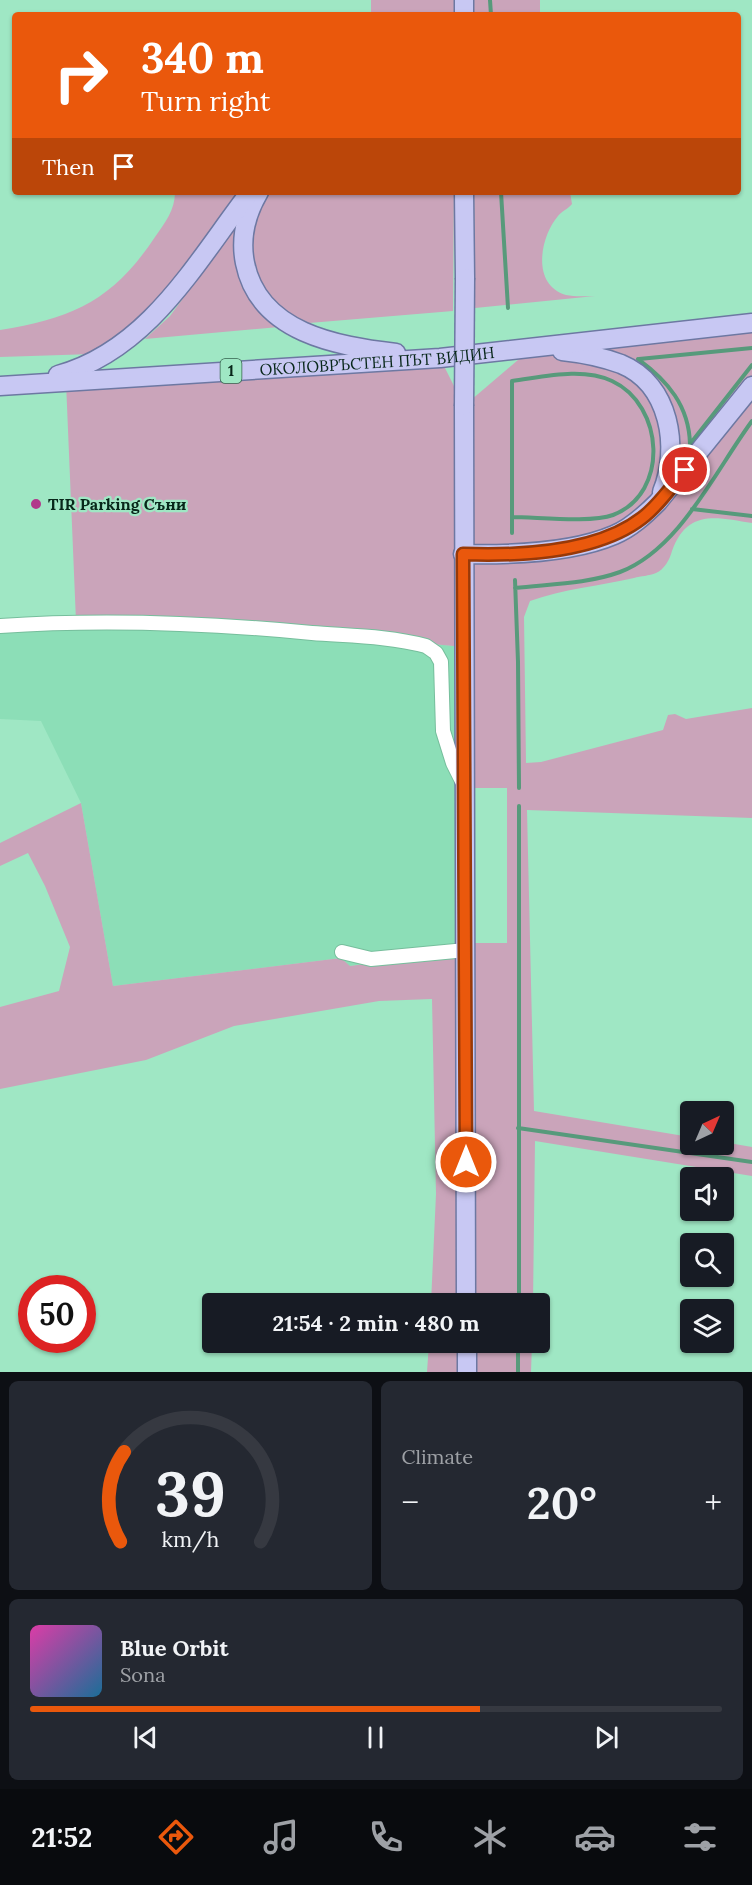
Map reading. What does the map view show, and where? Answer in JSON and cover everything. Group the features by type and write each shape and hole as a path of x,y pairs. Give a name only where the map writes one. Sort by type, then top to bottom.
{"main road":[{"path":"23,385 84,368 122,345 161,309 248,195"},
{"path":"258,195 245,222 242,247 247,272 255,291 268,309 284,322 324,339 386,351 440,358"},
{"path":"464,195 466,1293"},
{"name":"ОКОЛОВРЪСТЕН ПЪТ ВИДИН","path":"0,386 440,358 752,323"},
{"path":"532,348 578,353 622,365 650,387 666,413 672,448 670,474 658,502"},
{"path":"463,554 495,555 586,545 616,535 643,518 658,502 752,386"},
{"path":"466,1353 467,1372"}],"street":[{"path":"0,626 89,621 186,624 288,630 426,646 436,653 441,662 443,731 453,763 466,788"},
{"path":"342,952 371,958 466,950"}],"shaded area":[{"path":"371,0 454,0 454,12 371,12"},
{"path":"474,0 540,0 540,12 473,12"},
{"path":"175,195 240,195 162,303 93,354 0,357 0,330 70,312 90,303 107,291 139,259 166,221"},
{"path":"266,195 454,195 453,311 309,323 282,310 268,297 256,277 250,252 258,207"},
{"path":"474,195 570,195 572,204 558,216 547,236 543,248 543,271 547,281 555,290 566,295 595,296 475,308"},
{"path":"234,229 239,268 279,327 145,339 170,316"},
{"path":"752,323 752,523 715,518 694,522 678,537 668,561 659,572 555,593 530,601 524,617 526,763 541,762 663,730 668,715 675,714 686,719 752,708 752,818 527,810 534,1111 680,1135 680,1155 734,1155 734,1144 752,1147 752,1176 734,1173 734,1167 696,1167 535,1141 533,1293 431,1293 436,1194 432,999 379,1001 234,1026 146,1060 0,1089 0,1007 59,991 70,947 45,886 28,853 0,866 0,843 81,803 113,986 341,958 350,966 466,950 466,943 507,943 507,788 466,788 464,647 379,639 76,621 66,382 440,358 464,406 532,348"},
{"path":"0,626 288,630 464,647 466,950 349,966 341,958 113,986 81,803 41,721 0,719"},
{"path":"428,1353 532,1353 531,1372 427,1372"}],"waterway":[{"path":"490,0 491,12"},
{"path":"501,195 508,308"},
{"path":"639,359 752,348"},
{"path":"638,359 659,376 675,396 686,418 690,444 752,365"},
{"path":"512,517 523,517 564,519 591,519 613,515 631,504 644,488 651,469 653,449 650,428 642,409 629,393 612,381 588,375 562,374 512,381 512,533"},
{"path":"515,588 594,579 620,572 641,561 661,546 695,507 752,421"},
{"path":"692,509 752,516"},
{"path":"515,580 519,788"},
{"path":"519,806 519,1293"},
{"path":"518,1128 752,1162"},
{"path":"518,1353 518,1372"}],"place":[{"name":"TIR Parking Съни","path":"36,504"}],"route":[{"path":"466,1162 466,788 463,554 495,555 586,545 616,535 643,518 685,470"}]}
